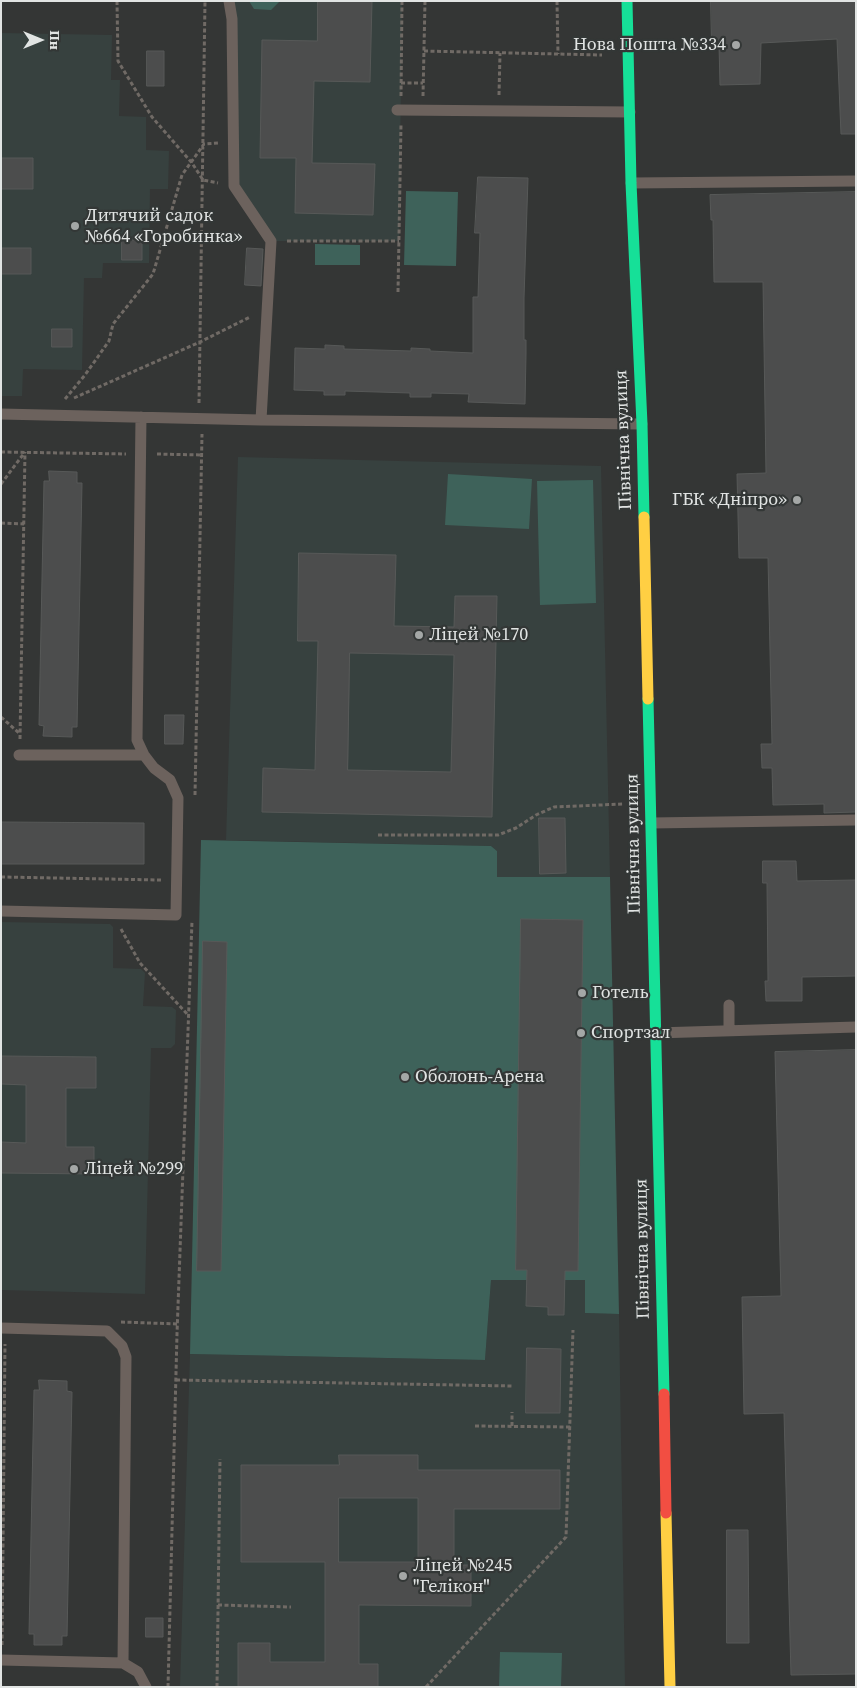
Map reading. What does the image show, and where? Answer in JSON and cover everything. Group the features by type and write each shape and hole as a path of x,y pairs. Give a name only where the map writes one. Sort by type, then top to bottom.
{"street":[{"name":"Північна вулиця","path":"627,1 631,183 642,424 670,1687"}],"lane":[{"path":"229,1 232,18 234,186 271,241 261,420"},
{"path":"399,106 423,110 630,112"},
{"path":"631,183 856,181"},
{"path":"1,414 261,420 642,424"},
{"path":"1,911 176,914 178,798 170,780 154,768 144,754 138,740 141,417"},
{"path":"19,754 144,754"},
{"path":"651,823 727,827 856,820"},
{"path":"729,1004 729,1031"},
{"path":"656,1033 856,1027"},
{"path":"3,1328 107,1331 122,1346 126,1358 124,1663"},
{"path":"2,1660 124,1663 138,1672 146,1687"}],"path":[{"path":"117,1 118,61 152,117 192,163 203,180 234,186"},
{"path":"399,106 402,1"},
{"path":"423,110 425,1"},
{"path":"558,1 558,54"},
{"path":"424,51 602,55"},
{"path":"498,110 500,53"},
{"path":"401,83 423,83"},
{"path":"398,292 401,123"},
{"path":"233,143 204,144 182,175 153,274 113,324 109,341 85,375 60,405 200,342 268,308"},
{"path":"271,241 399,241"},
{"path":"1,452 202,455"},
{"path":"1,484 25,452"},
{"path":"19,754 25,452"},
{"path":"1,524 24,524"},
{"path":"1,717 20,734"},
{"path":"378,835 498,835 516,828 536,815 554,808 623,804"},
{"path":"1,877 176,880"},
{"path":"112,913 140,963 189,1016"},
{"path":"2,1660 3,1328"},
{"path":"426,1687 566,1537 573,1330"},
{"path":"176,1380 513,1386"},
{"path":"512,1412 512,1426"},
{"path":"475,1426 570,1427"},
{"path":"217,1687 220,1459"},
{"path":"218,1605 291,1607"}],"shaded area":[{"path":"229,1 402,1 399,241 271,241 234,186"},
{"name":"Дитячий садок №664 «Горобинка»","path":"1,33 112,35 111,80 120,80 119,116 146,117 146,150 169,151 168,189 150,189 149,263 103,263 102,278 84,278 82,370 23,369 22,396 1,396"},
{"name":"Ліцей №170","path":"238,457 601,466 610,877 497,877 497,851 491,846 226,840"},
{"name":"Ліцей №299","path":"1,922 110,924 113,927 113,968 141,969 145,973 143,1006 172,1007 176,1010 175,1044 171,1048 151,1048 145,1294 1,1290"},
{"name":"Ліцей №245 \"Гелікон\"","path":"491,1280 585,1280 585,1313 619,1314 625,1687 180,1687 190,1354 485,1360"}],"green space":[{"path":"249,1 280,1 271,10 254,9"},
{"path":"406,191 458,192 456,266 404,265"},
{"path":"315,244 360,245 360,265 315,265"},
{"path":"448,474 532,479 529,529 445,525"},
{"path":"593,480 596,603 540,605 537,481"},
{"name":"Оболонь-Арена","path":"201,840 491,846 497,851 497,877 610,877 619,1314 585,1313 585,1280 491,1280 485,1360 190,1354"},
{"path":"500,1652 562,1653 561,1687 499,1687"}],"building":[{"path":"318,1 372,1 370,82 314,81 312,163 375,164 373,215 295,213 296,158 260,158 262,40 317,41"},
{"path":"711,1 856,1 856,134 841,134 837,39 761,43 760,84 720,85 719,45 712,45"},
{"path":"147,51 164,51 164,86 147,86"},
{"path":"1,158 33,158 33,189 1,189"},
{"path":"478,177 528,178 524,298 524,340 526,340 525,404 468,402 469,394 431,393 431,397 410,397 410,393 345,391 345,395 324,395 324,391 294,390 295,348 325,349 325,345 344,346 344,349 411,351 411,348 473,353 473,297 478,297 480,233 475,233"},
{"name":"ГБК «Дніпро»","path":"856,192 856,812 824,813 824,804 773,805 772,768 762,768 761,744 772,744 768,558 739,558 737,474 766,473 763,282 714,282 713,220 711,220 710,195"},
{"path":"122,240 142,240 142,260 122,260"},
{"path":"1,248 31,248 31,274 1,274"},
{"path":"247,248 263,249 261,286 245,285"},
{"path":"52,329 72,329 72,347 52,347"},
{"path":"49,471 77,472 77,483 82,483 77,727 72,727 72,737 43,736 44,726 39,725 44,481 49,481"},
{"path":"299,553 396,555 394,626 454,627 455,596 497,596 492,817 262,812 263,768 315,770 318,641 298,641","holes":["350,653 454,655 451,772 348,770"]},
{"path":"165,715 184,715 183,744 165,744"},
{"path":"539,818 565,818 566,873 540,874"},
{"path":"1,822 144,823 144,864 1,864"},
{"path":"763,861 796,861 797,881 856,880 856,976 802,977 802,1001 766,1001 765,981 768,981 767,883 763,883"},
{"path":"521,919 583,920 578,1271 565,1271 564,1315 548,1315 548,1307 526,1306 527,1270 516,1270"},
{"path":"203,941 227,942 221,1271 197,1271"},
{"path":"856,1050 856,1674 791,1675 784,1413 744,1414 742,1297 781,1296 775,1052"},
{"path":"1,1056 96,1057 96,1088 66,1088 66,1147 94,1147 94,1174 1,1173 1,1142 26,1143 26,1085 1,1084"},
{"path":"527,1348 561,1349 560,1413 526,1413"},
{"path":"39,1380 67,1381 67,1391 72,1392 67,1636 62,1636 62,1645 34,1645 34,1634 29,1634 34,1390 39,1390"},
{"path":"339,1455 418,1455 418,1470 560,1470 560,1509 454,1509 454,1565 471,1565 471,1606 359,1605 359,1664 378,1664 378,1687 238,1687 238,1643 270,1643 270,1662 325,1662 325,1562 241,1562 241,1465 339,1465","holes":["339,1498 418,1498 418,1562 339,1562"]},
{"path":"727,1530 748,1530 749,1643 727,1643"},
{"path":"146,1618 163,1618 163,1637 146,1637"}],"traffic: fast":[{"path":"627,1 631,183 642,424 644,517"},
{"path":"648,699 664,1394"}],"traffic: slow":[{"path":"644,517 648,699"},
{"path":"666,1513 670,1687"}],"traffic: jam":[{"path":"664,1394 666,1513"}],"place":[{"name":"Нова Пошта №334","path":"736,45"},
{"name":"Дитячий садок №664 «Горобинка»","path":"75,226"},
{"name":"ГБК «Дніпро»","path":"797,500"},
{"name":"Ліцей №170","path":"419,635"},
{"name":"Готель","path":"582,993"},
{"name":"Спортзал","path":"581,1033"},
{"name":"Оболонь-Арена","path":"405,1077"},
{"name":"Ліцей №299","path":"74,1169"},
{"name":"Ліцей №245 \"Гелікон\"","path":"403,1576"}]}
